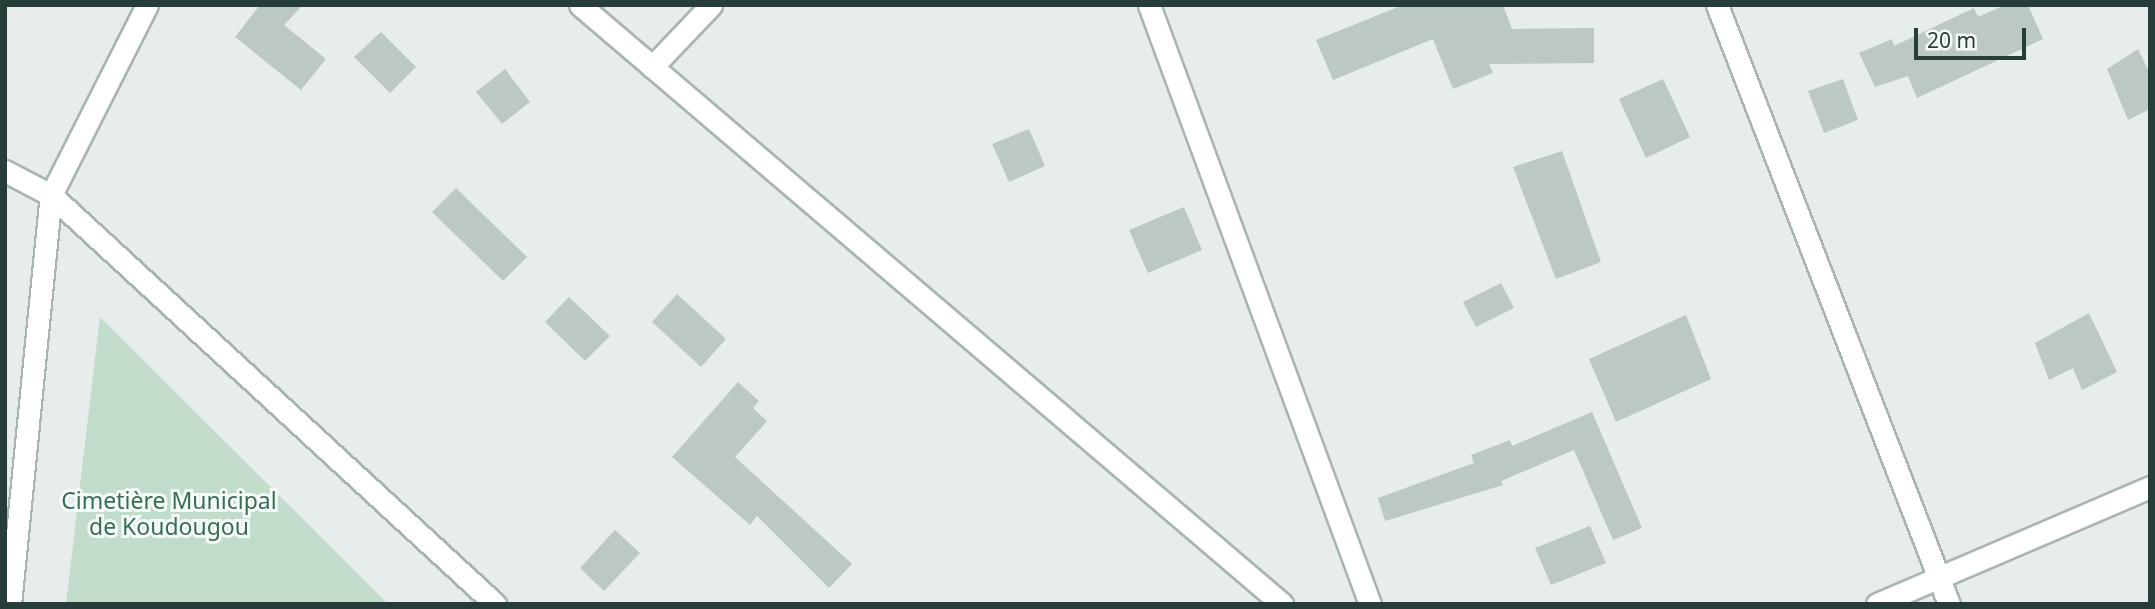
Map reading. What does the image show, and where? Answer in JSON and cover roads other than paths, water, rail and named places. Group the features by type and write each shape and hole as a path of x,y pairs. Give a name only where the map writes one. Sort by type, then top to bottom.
{"street":[{"path":"10,604 51,195 147,5"},
{"path":"580,5 1282,604"},
{"path":"652,67 711,5"},
{"path":"1149,5 1370,604"},
{"path":"1717,5 1949,604"},
{"path":"5,171 51,195 495,604"},
{"path":"1877,604 1939,580 2150,487"}],"park label":[{"name":"Cimetière Municipal de Koudougou","path":"169,513"}]}
